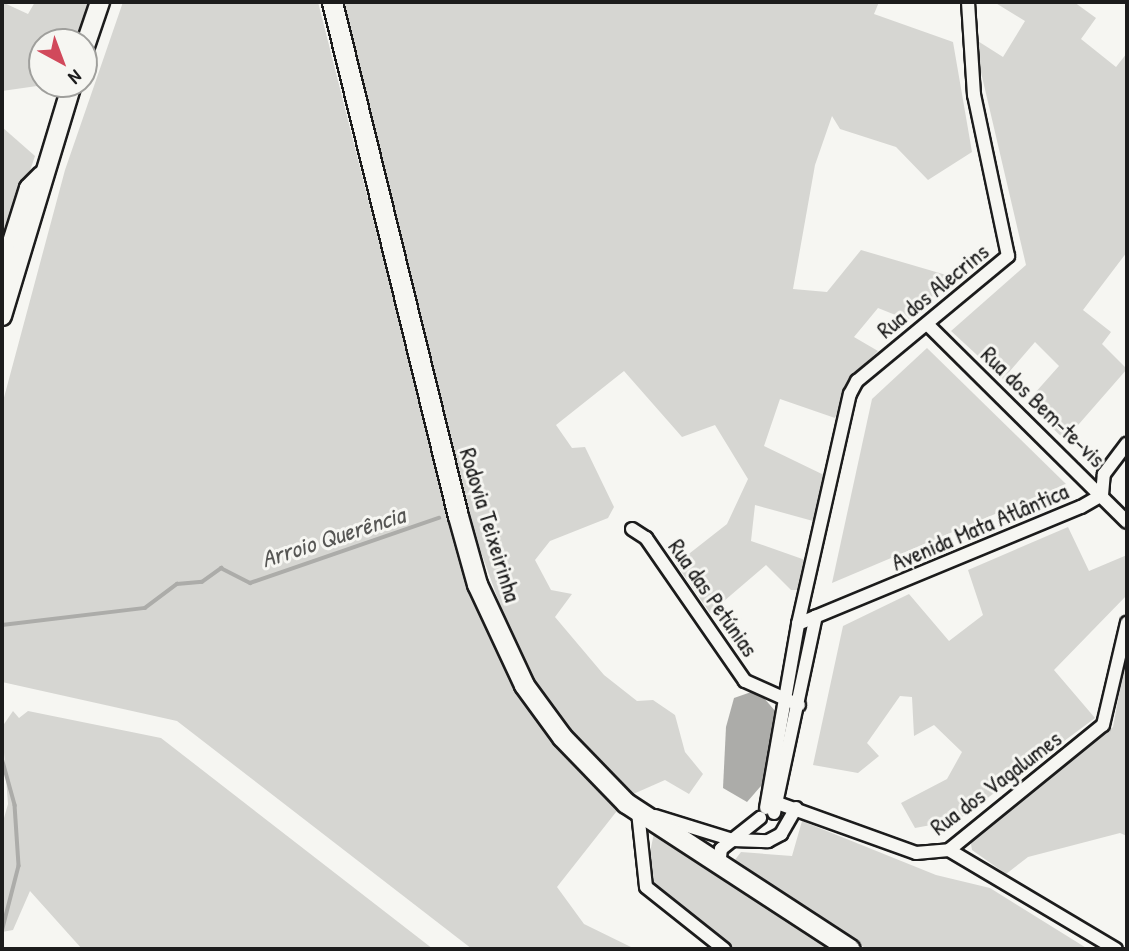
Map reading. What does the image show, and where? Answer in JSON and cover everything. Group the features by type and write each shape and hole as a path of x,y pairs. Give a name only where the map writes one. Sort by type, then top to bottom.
{"main road":[{"path":"91,28 100,2"},
{"name":"Rodovia Teixeirinha","path":"332,2 477,584 524,685 593,772 638,811 719,867 850,949"},
{"path":"2,316 44,193 42,175 67,98"},
{"path":"2,274 29,188 42,175"}],"street":[{"name":"Rua dos Alecrins","path":"799,624 808,599 850,394 857,381 1002,266 1009,246 974,94 968,2"},
{"name":"Rua dos Bem-te-vis","path":"926,324 1127,522"},
{"name":"Avenida Mata Atlântica","path":"799,624 818,620 1102,495 1104,474 1127,443"},
{"name":"Rua das Petúnias","path":"632,530 646,538 745,681 783,701 799,705"},
{"path":"719,867 721,849 767,813 799,705 818,620 808,599"},
{"name":"Rua dos Vagalumes","path":"767,813 796,808 916,853 949,850 1103,725 1127,623"},
{"path":"767,813 783,701 799,624"},
{"path":"724,949 653,896 641,862 638,811 733,840 776,839 796,808"},
{"path":"949,850 1116,949"}],"shaded area":[{"path":"2,2 28,14 35,2 91,2 83,28 28,28 28,87 2,91"},
{"path":"123,2 318,2 448,514 499,650 620,807 557,887 584,924 635,949 472,949 177,721 2,682 2,405 65,170 90,98 98,98 98,74"},
{"path":"341,2 879,2 874,14 953,42 972,152 928,180 896,147 840,129 832,116 815,165 793,289 827,292 861,250 953,277 908,320 878,308 854,337 878,351 850,380 835,418 780,399 764,446 826,476 813,521 755,505 751,541 808,561 802,590 791,590 766,565 710,613 676,564 727,524 748,479 715,425 682,437 624,371 556,425 572,448 585,447 614,507 608,518 550,541 535,560 551,590 572,594 555,617 604,675 637,701 653,700 675,715 685,752 703,774 689,794 665,780 631,795 569,731 532,681 514,644 468,516"},
{"path":"994,2 1074,2 1096,18 1081,39 1116,67 1127,53 1127,252 1083,310 1111,332 1102,344 1127,369 1065,440 1026,403 1059,366 1035,342 1003,379 951,331 1026,265 973,38 1003,57 1025,21"},
{"path":"2,127 35,156 2,254"},
{"path":"927,348 1066,484 832,583 872,399"},
{"path":"1068,527 1089,571 1127,555 1127,595 1054,670 1095,718 958,820 915,828 901,803 947,779 962,752 934,725 914,736 912,697 900,696 867,743 879,756 858,773 813,765 843,626 909,594 949,641 983,615 968,570"},
{"path":"1127,651 1127,836 1120,833 1028,857 1006,874 972,850 970,838 1113,727"},
{"path":"757,690 776,712 767,779 747,802 723,788 726,727 734,698"},
{"path":"13,711 19,718 28,711 161,738 433,949 82,949 30,891 13,930 2,932 2,825 8,804 2,727"},
{"path":"802,821 936,875 990,888 1088,949 867,949 731,865 741,852 792,856"},
{"path":"654,833 832,949 735,949 658,893 647,867"}],"waterway":[{"name":"Arroio Querência","path":"2,625 145,608 177,584 202,582 221,568 250,583 439,518"},
{"name":"Arroio Querência","path":"2,758 15,805 19,866 2,932"}]}
